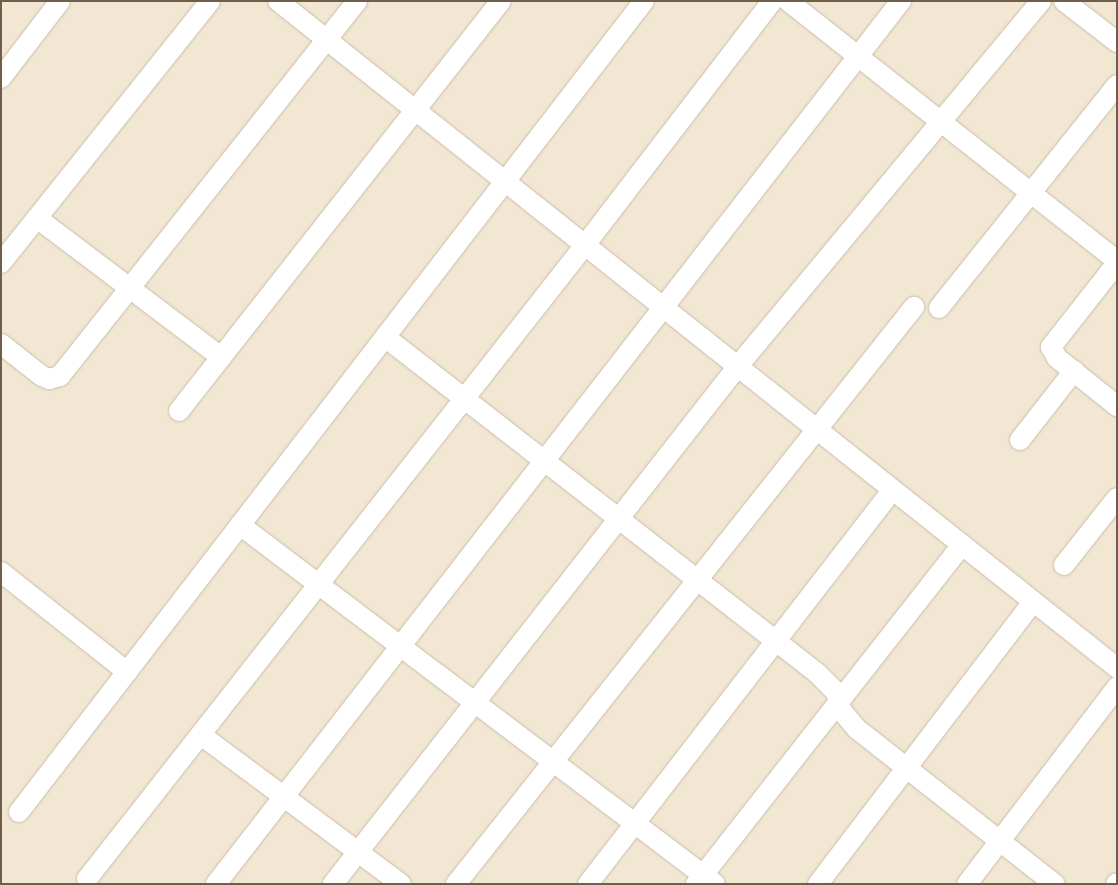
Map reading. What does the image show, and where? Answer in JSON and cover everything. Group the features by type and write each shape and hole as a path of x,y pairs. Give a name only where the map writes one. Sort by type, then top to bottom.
{"street":[{"path":"1,78 60,1"},
{"path":"1,263 210,1"},
{"path":"278,1 1117,668"},
{"path":"1,344 42,376 55,378 358,1"},
{"path":"179,411 501,1"},
{"path":"19,812 644,1"},
{"path":"87,879 585,245 772,1"},
{"path":"788,1 1117,262 1051,346 1052,353 1117,406"},
{"path":"216,884 901,1"},
{"path":"333,884 738,366 1041,1"},
{"path":"1064,1 1117,42"},
{"path":"939,308 1117,85"},
{"path":"37,218 221,357"},
{"path":"456,884 914,307"},
{"path":"385,337 817,673 836,692 841,710 857,729 1055,884"},
{"path":"1020,440 1074,371"},
{"path":"588,884 893,490"},
{"path":"1064,565 1117,498"},
{"path":"240,525 635,823 704,881 839,701 962,545"},
{"path":"1,572 127,672"},
{"path":"818,884 1033,602"},
{"path":"967,884 1117,688"},
{"path":"201,735 400,884"}],"shaded area":[{"path":"1,1 1117,1 1117,884 1,884"}]}
